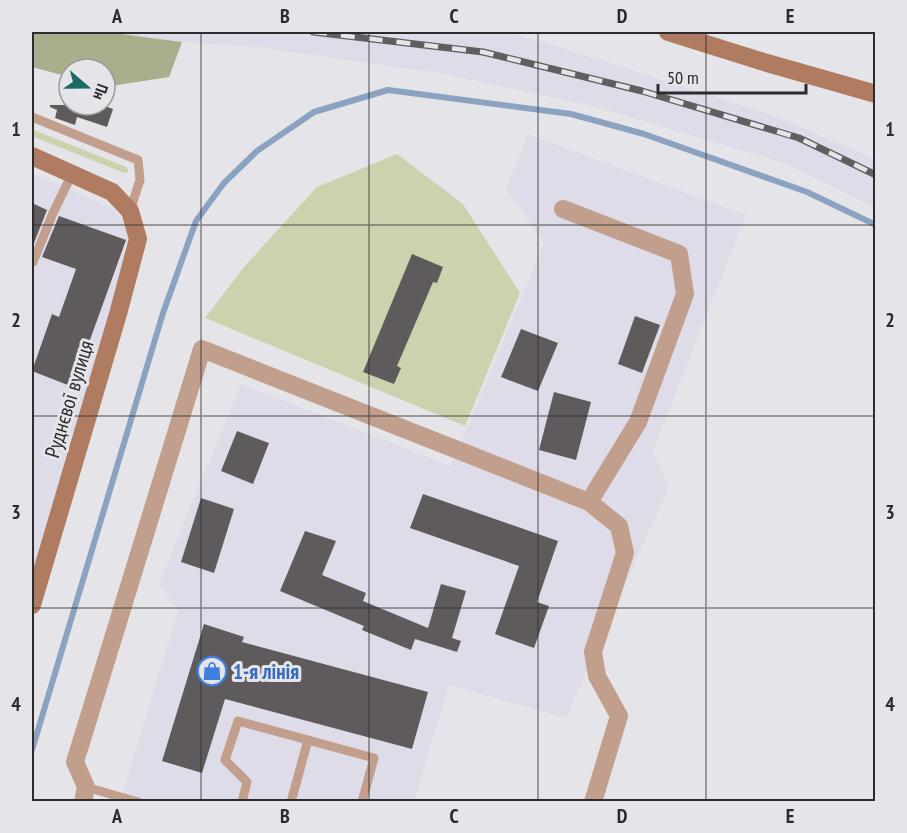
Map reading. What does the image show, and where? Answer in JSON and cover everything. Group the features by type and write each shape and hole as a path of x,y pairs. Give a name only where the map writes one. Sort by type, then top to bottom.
{"street":[{"path":"668,32 876,94"},
{"path":"32,156 112,192 130,211"},
{"path":"563,210 678,254 685,294 638,422 590,502"},
{"name":"Руднєвої вулиця","path":"32,605 138,239 130,211"},
{"path":"85,794 75,762 202,349 590,502 619,526 625,553 593,652 597,676 619,717 593,801"}],"lane":[{"path":"32,117 138,160 140,180 130,211"},
{"path":"33,262 72,174"},
{"path":"242,801 247,782 225,760 238,721 374,758 362,801"},
{"path":"291,801 308,740"},
{"path":"85,794 138,801"}],"shaded area":[{"path":"106,32 506,32 563,48 780,118 875,159 875,208 784,163 596,107 444,74 255,47 182,42"},
{"path":"528,134 746,215 653,451 669,486 566,718 449,685 414,801 120,802 178,611 159,584 241,384 451,466 544,243 506,189"},
{"path":"32,173 110,207 122,220 130,239 32,575"}],"green space":[{"path":"32,32 106,32 182,42 169,77 117,85 117,57 57,57 57,74 32,67"},
{"path":"34,130 126,167 128,172 124,173 34,137 32,135"},
{"path":"397,154 463,204 520,293 465,426 205,318 244,267 317,187"}],"building":[{"path":"50,105 57,105 57,110"},
{"path":"57,110 57,117 77,117 75,125 55,118"},
{"path":"77,117 110,117 107,127"},
{"path":"32,203 47,210 32,248"},
{"path":"59,216 126,240 73,387 32,371 52,314 59,317 76,269 42,257"},
{"path":"412,254 443,267 437,283 433,282 397,366 401,368 394,384 363,372"},
{"path":"635,316 660,325 642,373 618,364"},
{"path":"521,329 558,343 538,391 501,377"},
{"path":"554,392 591,402 576,460 539,450"},
{"path":"237,431 269,443 253,484 221,471"},
{"path":"423,494 558,541 537,602 549,606 534,648 495,634 519,566 410,528"},
{"path":"201,498 234,509 214,573 181,562"},
{"path":"305,531 336,541 322,575 366,593 363,601 428,628 441,584 466,591 452,638 461,641 457,652 415,639 411,650 362,630 364,626 280,591"},
{"path":"204,624 244,637 242,642 428,692 412,749 225,699 202,773 162,761"}],"waterway":[{"path":"32,750 163,313 196,221 224,183 257,151 314,112 388,90 571,114 644,134 807,192 876,225"}],"railway":[{"path":"313,32 483,52 642,91 799,138 876,175"}],"place":[{"name":"1-я лінія","path":"212,671"}]}
